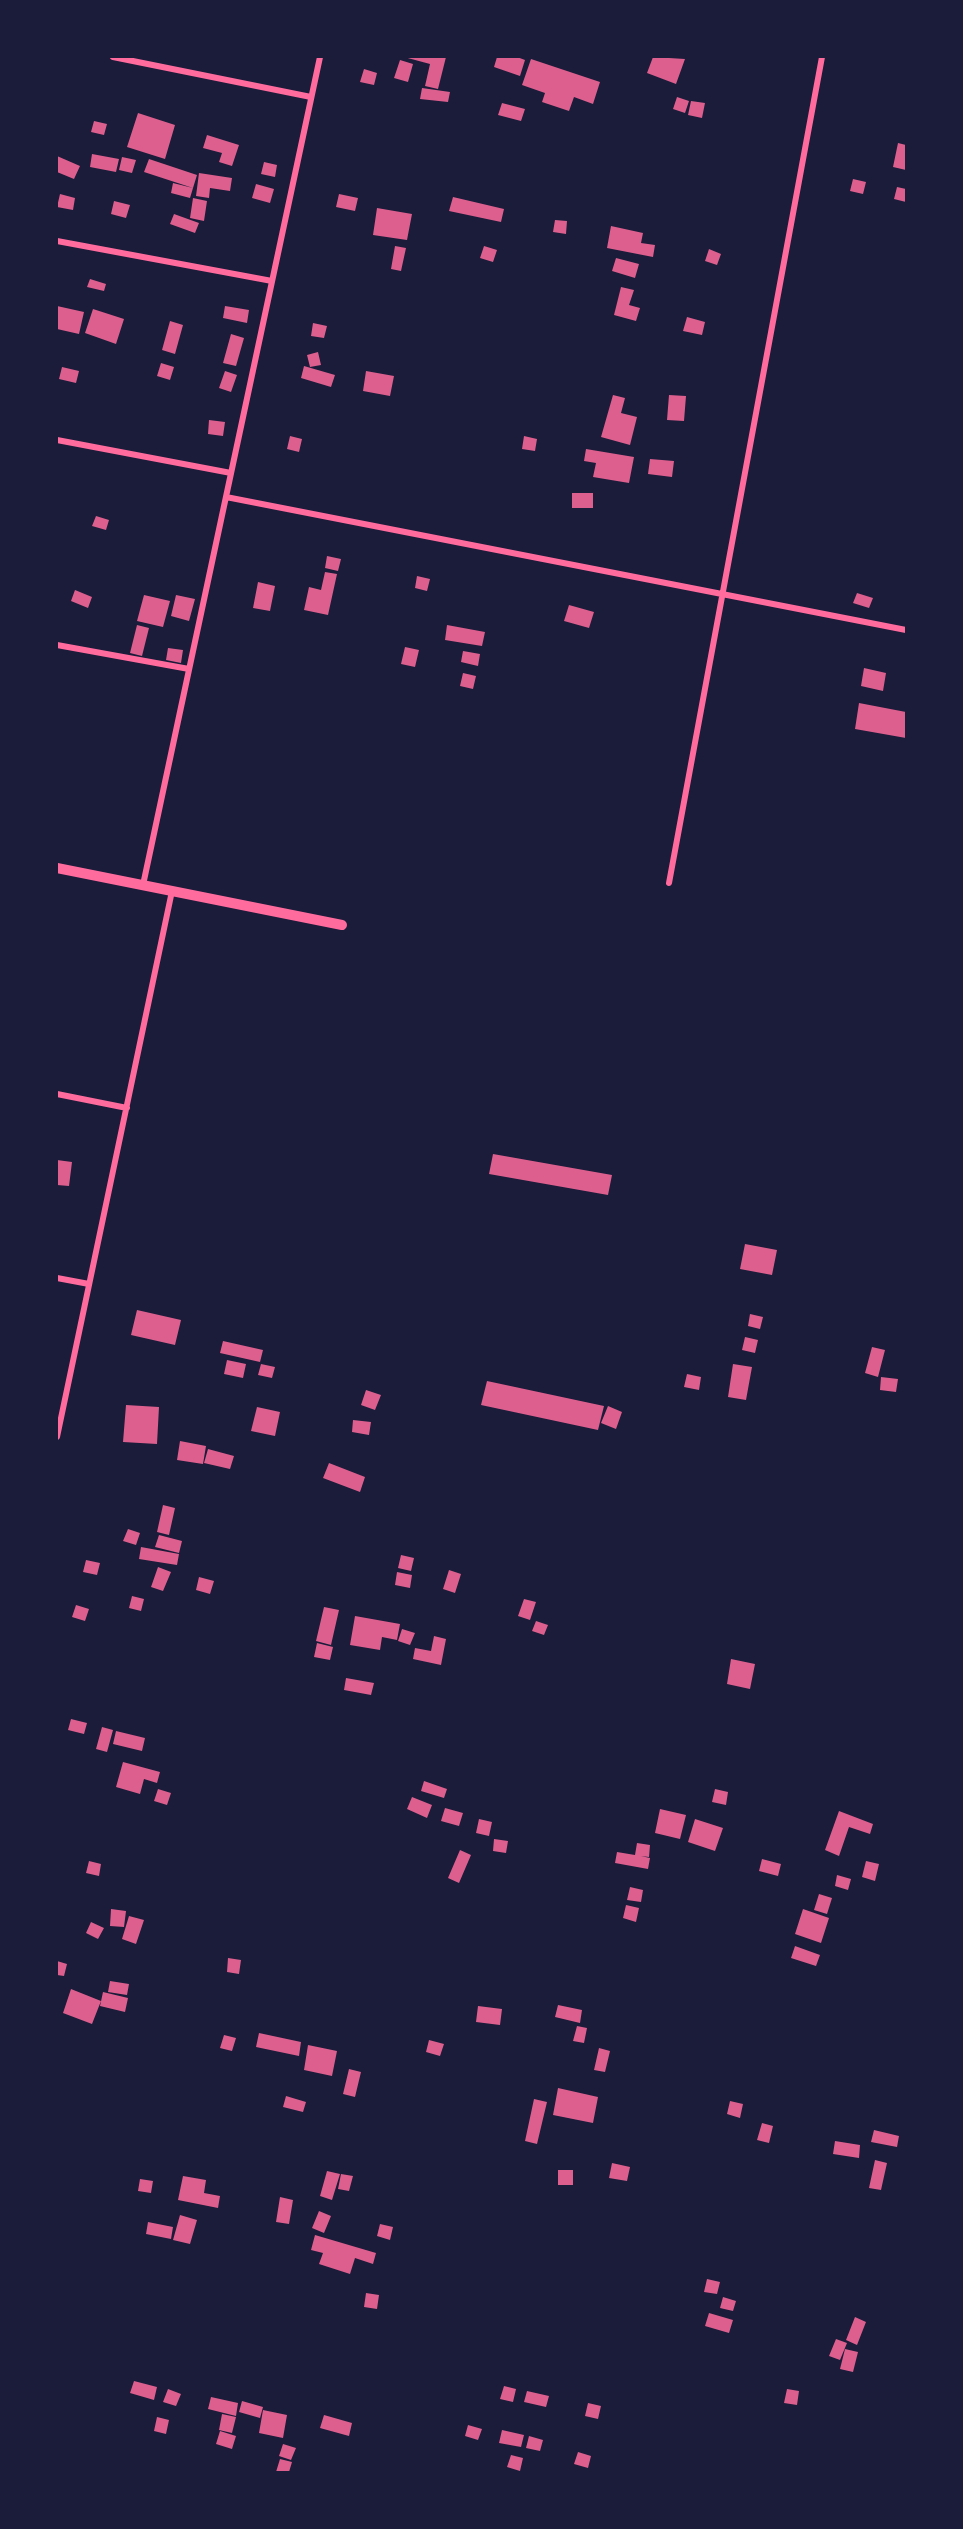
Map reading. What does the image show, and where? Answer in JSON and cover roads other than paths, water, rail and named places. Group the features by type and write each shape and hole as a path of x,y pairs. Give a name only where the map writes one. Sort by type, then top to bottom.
{"street":[{"path":"113,57 311,97"},
{"path":"143,885 320,57"},
{"path":"669,883 822,57"},
{"path":"57,241 272,281"},
{"path":"57,440 231,473"},
{"path":"226,497 906,630"},
{"path":"57,645 189,669"},
{"path":"57,868 342,925"},
{"path":"57,1437 172,891"},
{"path":"57,1094 127,1108"},
{"path":"57,1278 89,1284"}]}
